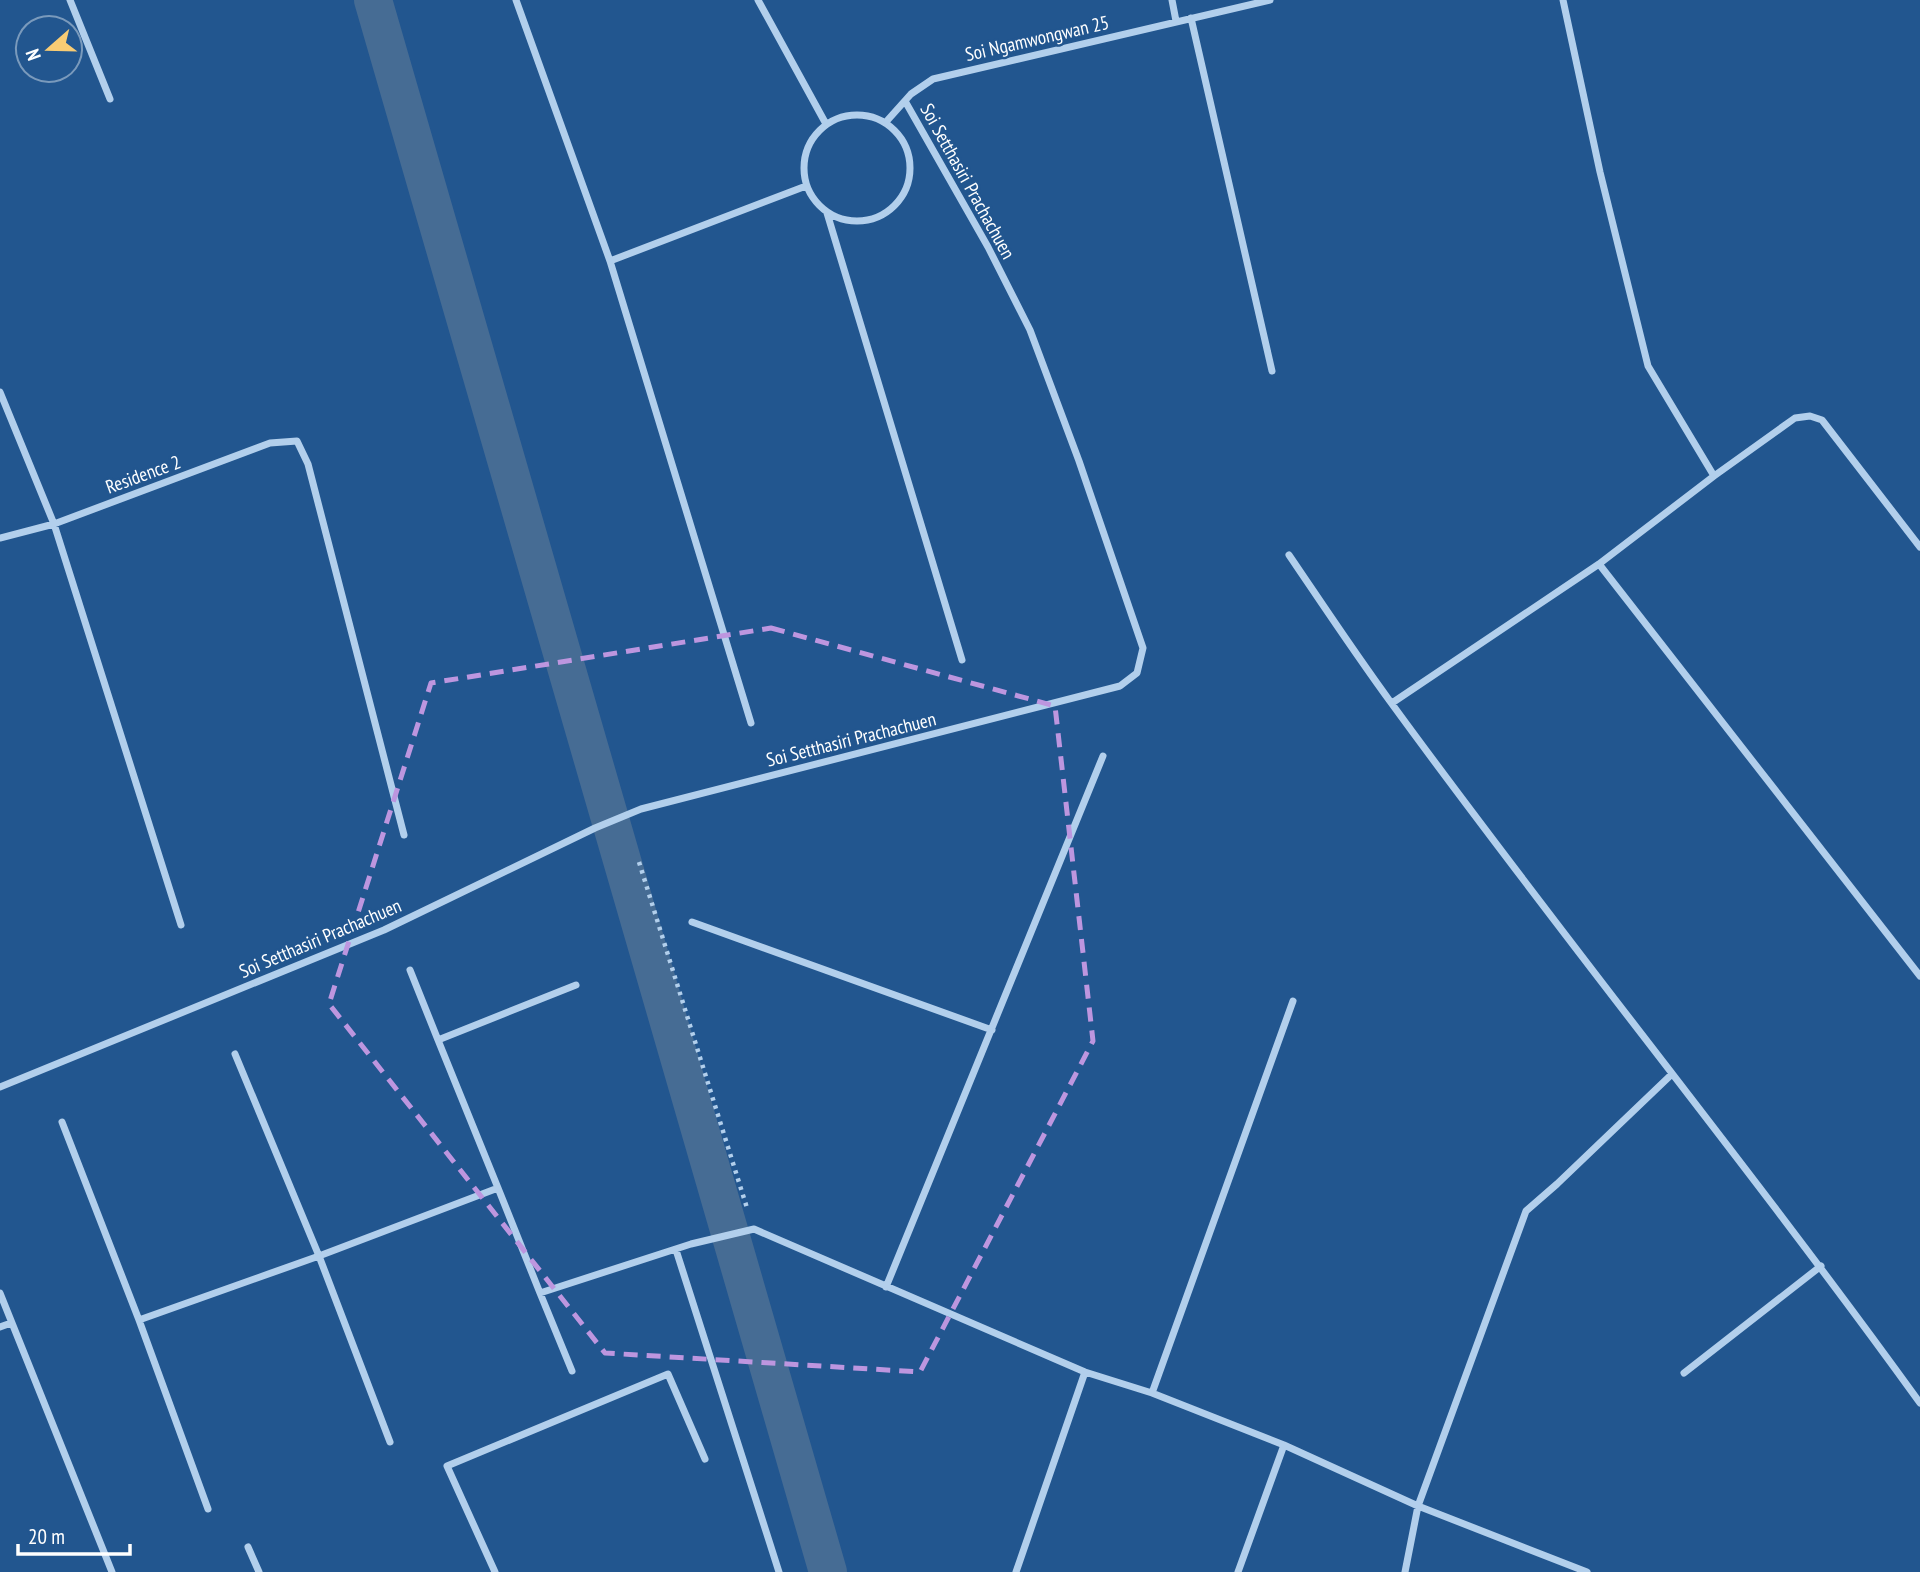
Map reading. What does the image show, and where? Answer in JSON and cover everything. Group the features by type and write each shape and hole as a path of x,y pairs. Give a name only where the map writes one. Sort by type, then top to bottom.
{"street":[{"path":"70,0 110,99"},
{"path":"516,0 610,261 751,723"},
{"path":"758,0 826,124"},
{"path":"1172,0 1176,21"},
{"name":"Soi Ngamwongwan 25","path":"905,101 933,79 1270,0"},
{"path":"1563,0 1600,172 1648,366 1714,476"},
{"path":"1191,18 1272,370"},
{"path":"885,122 905,101"},
{"name":"Soi Setthasiri Prachachuen","path":"0,1087 384,930 605,823 641,809 1120,686 1137,673 1143,648 1079,461 1030,330 988,247 905,101"},
{"path":"871,116 885,122 902,141 910,165 908,182 902,198 890,210 876,218 860,222 843,220 828,213 815,202 806,186 806,152 813,136 826,124 839,117 871,116"},
{"path":"610,261 806,186"},
{"path":"828,213 962,660"},
{"path":"0,392 54,524 181,926"},
{"path":"1392,703 1599,564 1795,418 1810,416 1822,420 1920,547"},
{"name":"Residence 2","path":"0,538 54,524 270,443 297,441 308,464 404,835"},
{"path":"1289,555 1392,703 1672,1074 1821,1266 1920,1403"},
{"path":"1599,564 1920,975"},
{"path":"886,1287 1103,755"},
{"path":"692,922 992,1030"},
{"path":"410,970 572,1371"},
{"path":"438,1040 576,985"},
{"path":"1152,1393 1293,1001"},
{"path":"234,1054 319,1256 390,1443"},
{"path":"1405,1572 1418,1506 1525,1211 1558,1184 1672,1074"},
{"path":"62,1122 139,1320 208,1509"},
{"path":"139,1320 498,1188"},
{"path":"540,1293 703,1241 754,1229 1085,1372 1152,1393 1284,1444 1418,1506 1587,1572"},
{"path":"676,1250 779,1572"},
{"path":"1684,1373 1821,1266"},
{"path":"0,1293 112,1572"},
{"path":"0,1327 11,1323"},
{"path":"1016,1572 1085,1372"},
{"path":"495,1572 447,1466 668,1374 705,1459"},
{"path":"1238,1572 1284,1444"},
{"path":"248,1547 259,1572"}],"path":[{"path":"639,862 754,1229"}],"highlighted area":[{"path":"771,628 1055,706 1093,1041 920,1372 605,1353 329,1004 431,683"}],"waterway":[{"path":"373,0 828,1572"}]}
